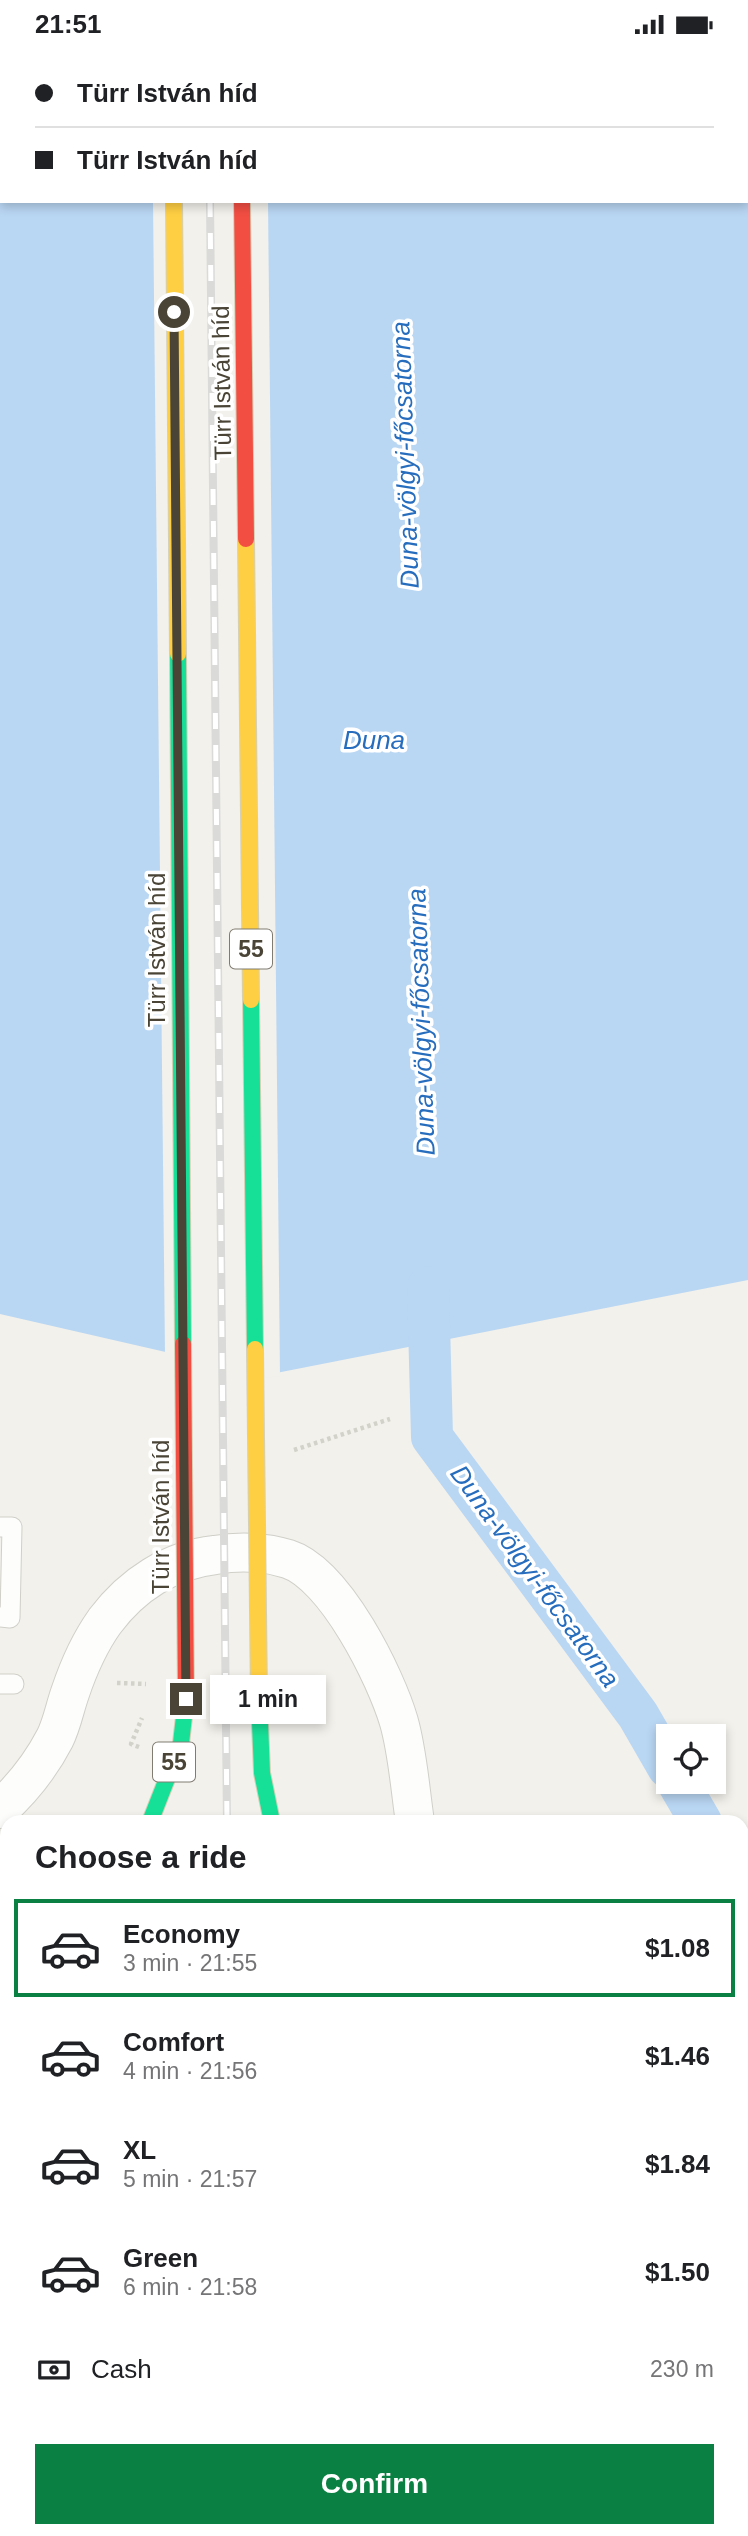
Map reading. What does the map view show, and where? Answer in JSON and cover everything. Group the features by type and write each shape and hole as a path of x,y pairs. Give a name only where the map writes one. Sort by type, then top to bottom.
{"main road":[{"name":"Türr István híd","path":"153,1815 181,1743 186,1699 174,203"},
{"name":"Türr István híd","path":"242,203 259,1698 262,1773 271,1815"}],"street":[{"path":"0,1809 29,1779 56,1736 74,1682 90,1646 104,1623 127,1596 145,1580 191,1558 239,1552 290,1559 321,1580 345,1610 370,1653 399,1722 414,1815"}],"lane":[{"path":"0,1527 12,1527 10,1618 0,1617"}],"path":[{"path":"289,1452 390,1419"}],"water":[{"name":"Duna","path":"0,203 748,203 748,1280 266,1375 0,1314"}],"pier":[{"path":"153,203 268,203 280,1376 265,1378 165,1356"}],"waterway":[{"name":"Duna-völgyi-főcsatorna","path":"428,1287 432,1437 638,1715 656,1746"},
{"name":"Duna-völgyi-főcsatorna","path":"685,1794 697,1815"}],"railway":[{"path":"210,203 227,1815"}],"traffic: fast":[{"path":"178,654 183,1344"},
{"path":"251,1000 255,1349"},
{"path":"259,1698 262,1773 271,1815"},
{"path":"153,1815 181,1743 186,1699"}],"traffic: slow":[{"path":"174,203 178,654"},
{"path":"246,539 251,1000"},
{"path":"255,1349 259,1698"}],"traffic: jam":[{"path":"242,203 246,539"},
{"path":"183,1344 186,1699"}],"route":[{"path":"174,312 186,1699"}]}
